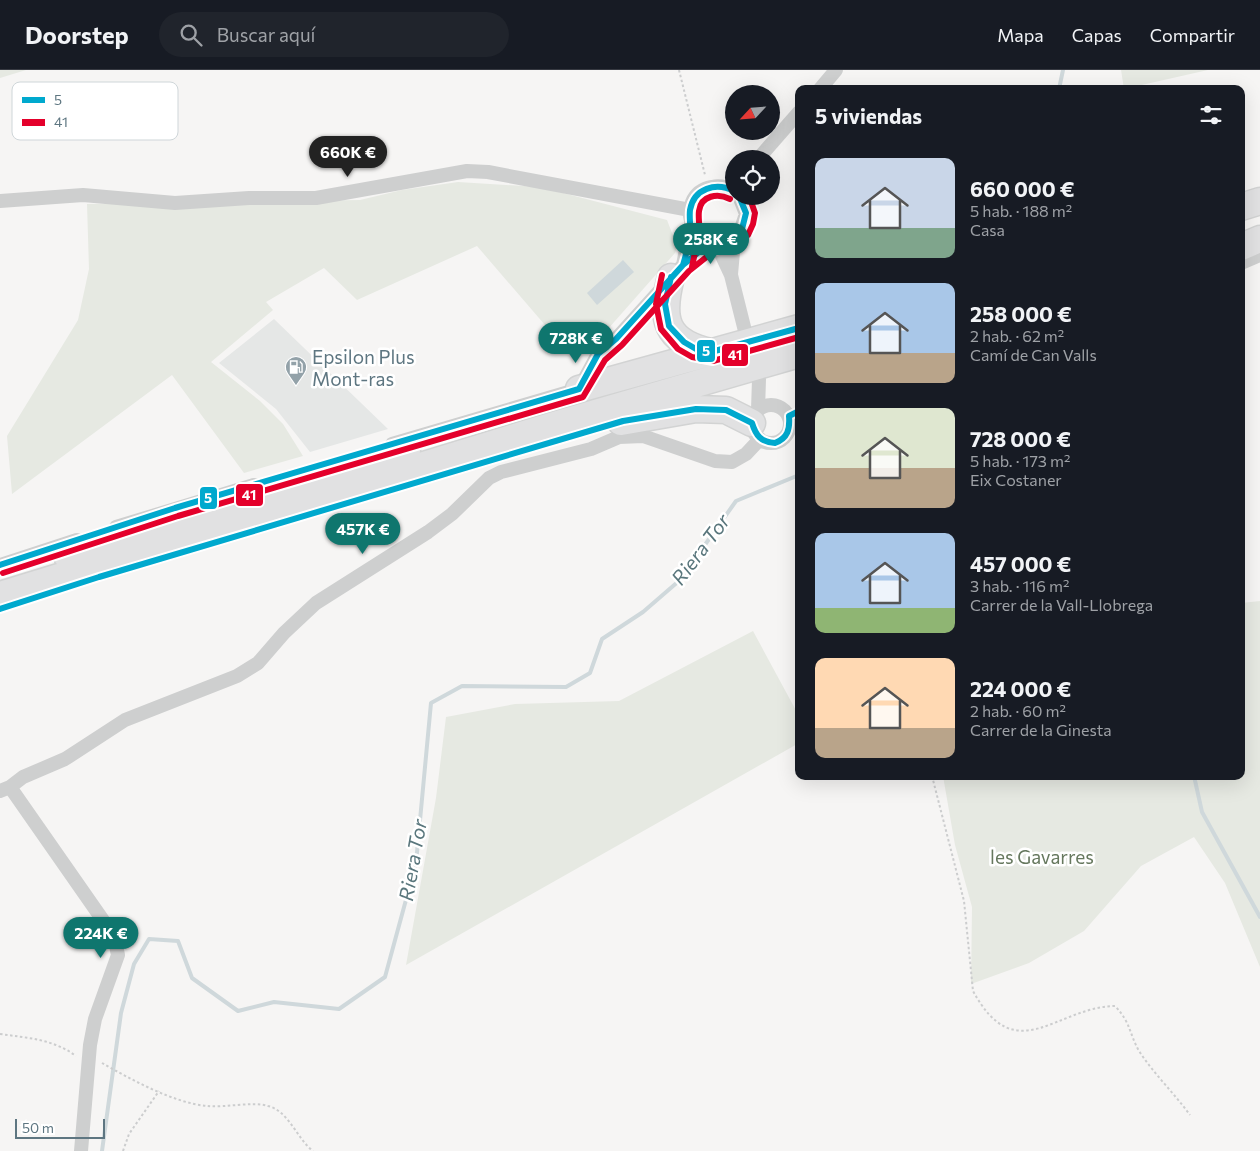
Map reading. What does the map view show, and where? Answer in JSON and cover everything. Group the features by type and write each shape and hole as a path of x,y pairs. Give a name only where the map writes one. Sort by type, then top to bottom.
{"highway":[{"path":"1245,206 1260,201"},
{"path":"1245,224 1260,219"},
{"path":"1245,245 1260,239"},
{"path":"677,271 665,304 669,326 684,342 696,349 711,352"},
{"path":"579,389 795,329"},
{"path":"0,577 172,522 544,410 795,338"},
{"path":"0,595 550,426 795,355"},
{"path":"0,609 99,577 623,421 696,409 726,410 756,424"}],"street":[{"path":"823,85 836,70"},
{"path":"766,150 795,117"},
{"path":"0,201 82,195 175,203 249,198 316,198 466,171 488,172 690,210"},
{"path":"677,271 691,224 690,210 696,196 708,187 715,186 725,189"},
{"path":"731,275 733,252 745,224 746,214 741,205"},
{"path":"691,224 699,236 713,242 730,240 740,233"},
{"path":"0,565 175,508 579,389 598,354 616,339 677,271 713,242"},
{"path":"713,242 731,275 746,335"},
{"path":"1245,261 1260,255"},
{"path":"81,1151 88,1062 95,1019 118,955 115,941 102,918 5,789 23,777 65,758 124,720 237,676 258,663 284,633 316,603 428,532 452,514 489,478 501,472 591,449 619,437 643,436 715,461 732,462 746,454 756,424 768,405 775,405 794,413 790,429 784,438 772,443 756,424 759,380 775,405"}],"path":[{"path":"679,70 708,187"},
{"path":"933,780 964,900 972,991 980,1004 991,1017 1017,1031 1035,1031 1076,1014 1103,1006 1115,1006 1126,1018 1138,1048 1155,1074 1190,1115"},
{"path":"0,1034 48,1041 60,1045 88,1062 188,1103 202,1105 268,1105 281,1112 300,1140 313,1151"},
{"path":"123,1151 128,1134 160,1090"}],"shaded area":[{"path":"623,260 634,272 597,305 587,293"},
{"name":"Epsilon Plus Mont-ras","path":"274,319 388,429 310,452 276,409 219,363"}],"green space":[{"path":"0,70 26,70 0,78"},
{"path":"1121,70 1208,70 1142,85 1123,85"},
{"path":"458,182 540,187 667,220 677,246 675,253 600,338 592,335 569,353 477,246 357,300 324,268 266,302 273,310 211,362 260,401 283,424 303,456 244,473 172,375 12,494 7,436 78,320 89,269 87,204 360,200 402,190"},
{"name":"les Gavarres","path":"1260,601 1260,967 1225,883 1194,837 1141,866 1084,931 1029,963 971,984 972,907 955,845 944,780 1245,780 1245,603"},
{"path":"753,631 795,709 795,745 406,965 436,798 446,717 515,704 619,701"}],"waterway":[{"name":"Riera Tor","path":"1060,85 1063,70"},
{"name":"Riera Tor","path":"102,1151 121,1013 134,964 149,939 178,941 192,978 238,1011 274,1002 339,1009 385,977 416,863 431,703 462,686 566,687 590,673 602,639 643,612 680,580 736,501 795,477"},
{"path":"1195,780 1202,812 1260,917"}],"transit line":[{"name":"5","path":"683,265 690,238 690,210 692,202 696,196 707,189 713,187 725,188"},
{"name":"41","path":"692,267 698,236 700,206 711,197 725,197"},
{"name":"5","path":"0,565 175,508 579,389 598,354 616,339 683,265 711,242 729,240 742,229 746,213 743,205"},
{"name":"41","path":"3,573 178,516 583,397 605,360 622,345 689,271 714,251 733,247 748,235 755,213 752,205"},
{"name":"41","path":"662,275 656,304 661,329 678,349 692,357 713,361 795,338"},
{"name":"5","path":"671,277 665,304 669,326 684,342 696,349 711,352 795,329"},
{"name":"5","path":"0,609 99,577 623,421 696,409 726,410 752,423 757,435 763,440 775,443 785,436 789,425 789,416 795,413"}],"place":[{"name":"Epsilon Plus Mont-ras","path":"296,386"}]}
